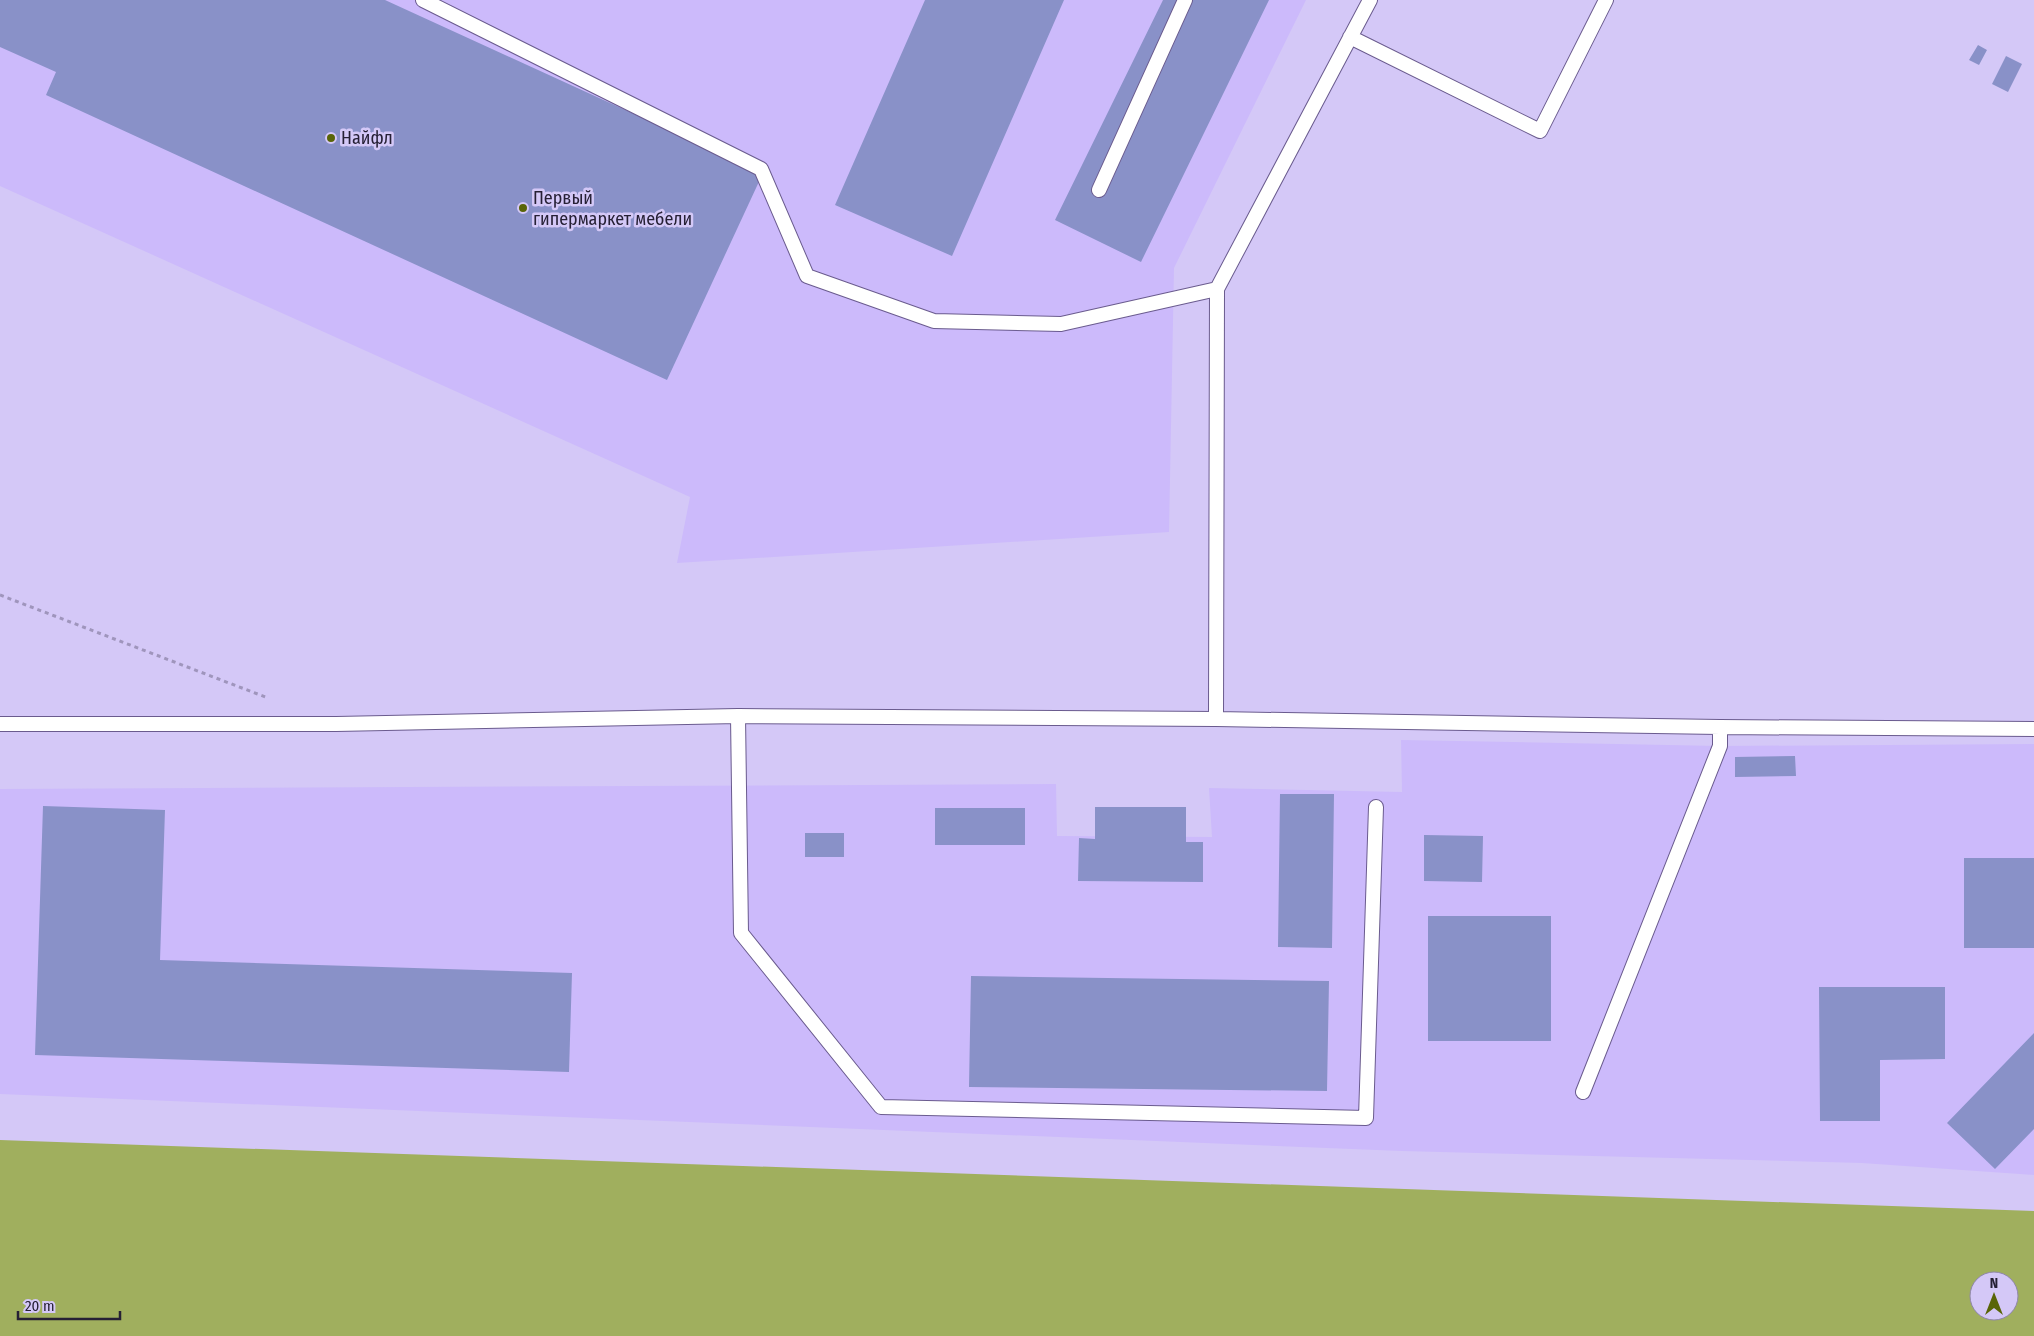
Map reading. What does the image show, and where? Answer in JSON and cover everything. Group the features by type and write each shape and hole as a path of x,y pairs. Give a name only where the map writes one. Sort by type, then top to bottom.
{"lane":[{"path":"423,0 761,169 808,276 934,320 1061,324 1217,289"},
{"path":"1099,190 1185,0"},
{"path":"1216,719 1217,289 1370,0"},
{"path":"1350,37 1540,131 1606,0"},
{"path":"738,716 741,934 881,1107 1366,1118 1376,807"},
{"path":"0,724 336,724 738,716 1216,719 1720,727 2034,729"},
{"path":"1583,1092 1720,746 1720,727"}],"path":[{"path":"0,595 272,700"}],"shaded area":[{"path":"22,0 1306,0 1174,268 1169,532 677,563 690,497 0,186 0,46"},
{"path":"1401,740 1720,746 2034,744 2034,1175 1862,1163 1402,1151 0,1094 0,789 1056,784 1057,836 1212,837 1209,788 1402,792"}],"green space":[{"path":"0,1140 2034,1211 2034,1336 0,1336"}],"building":[{"path":"0,0 385,0 763,173 667,380 46,95 56,72 0,47"},
{"path":"925,0 1064,0 952,256 835,205"},
{"path":"1163,0 1269,0 1141,262 1055,220"},
{"path":"1978,45 1987,50 1979,65 1969,60"},
{"path":"2006,56 2022,64 2008,92 1992,84"},
{"path":"1795,756 1796,776 1735,777 1735,757"},
{"path":"1280,794 1334,794 1332,948 1278,947"},
{"path":"43,806 165,810 160,960 572,973 569,1072 35,1055"},
{"path":"1095,807 1186,807 1186,842 1203,842 1203,882 1078,881 1079,838 1095,839"},
{"path":"935,808 1025,808 1025,845 935,845"},
{"path":"805,833 844,833 844,857 805,857"},
{"path":"1424,835 1483,836 1482,882 1424,881"},
{"path":"1964,858 2034,858 2034,948 1964,948"},
{"path":"1428,916 1551,916 1551,1041 1428,1041"},
{"path":"971,976 1329,981 1327,1091 969,1087"},
{"path":"1819,987 1945,987 1945,1059 1880,1060 1880,1121 1820,1121"},
{"path":"2034,1033 2034,1129 1995,1169 1947,1123"}],"place":[{"name":"Найфл","path":"331,138"},
{"name":"Первый гипермаркет мебели","path":"523,208"}]}
